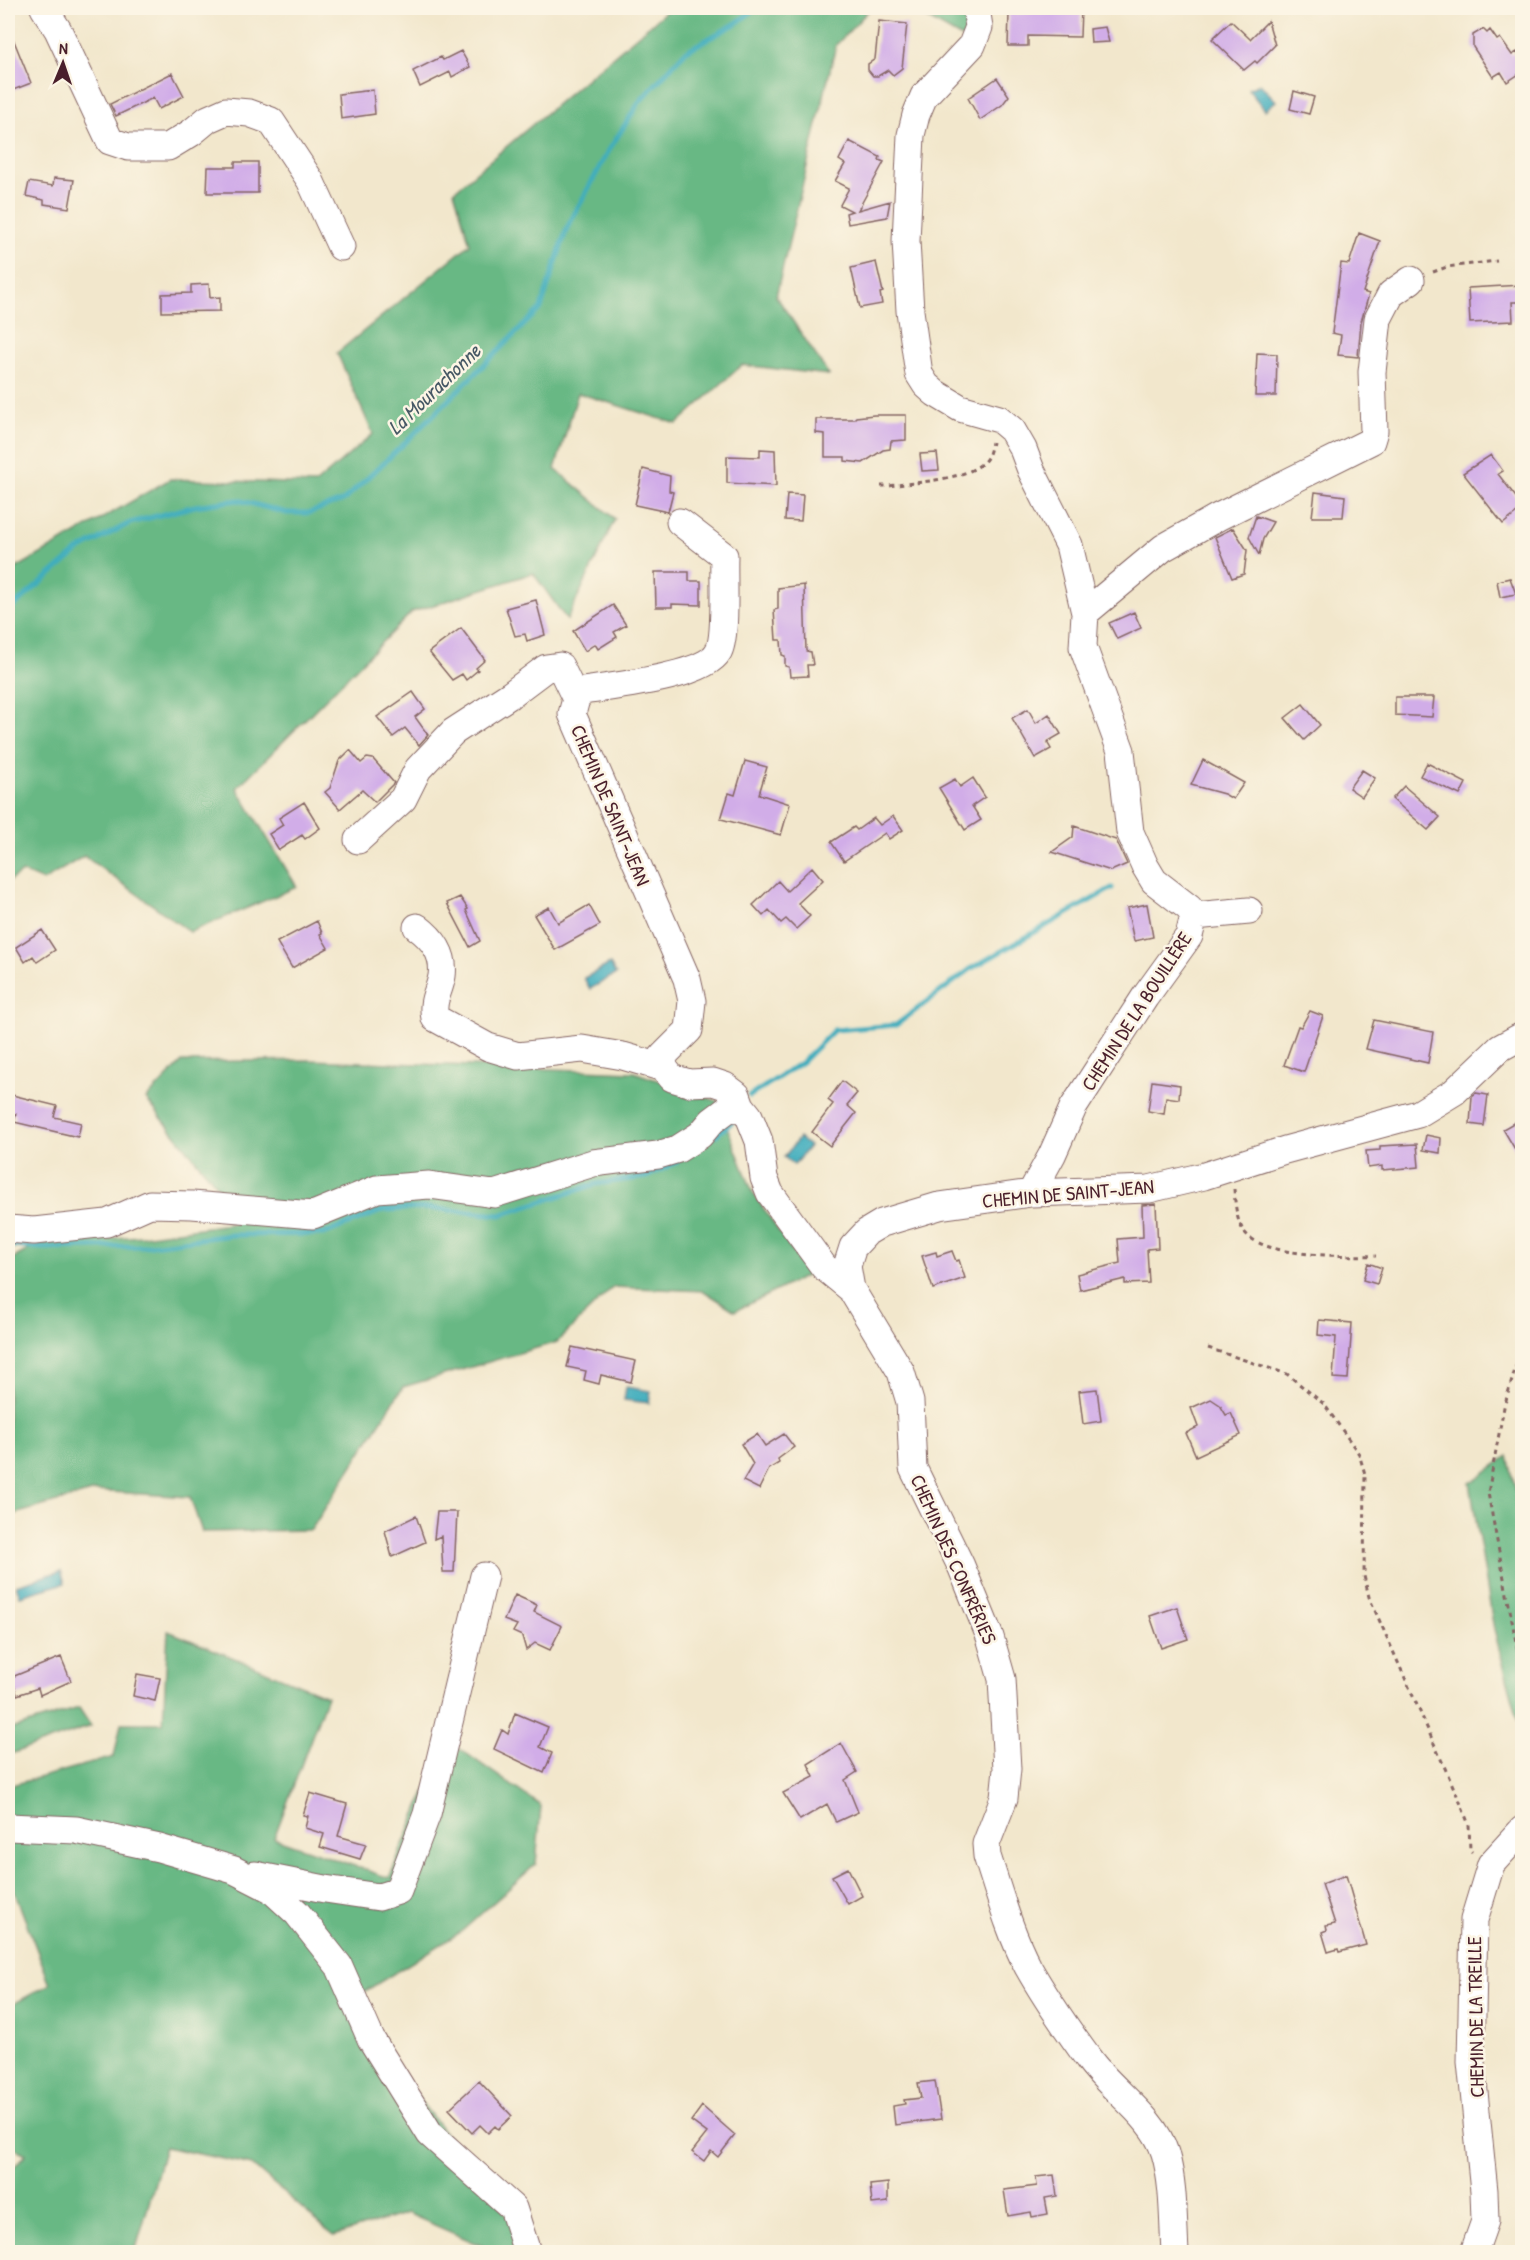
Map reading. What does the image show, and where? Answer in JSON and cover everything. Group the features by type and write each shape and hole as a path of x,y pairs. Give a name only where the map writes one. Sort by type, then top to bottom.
{"street":[{"path":"44,8 58,30 110,141 128,147 168,147 208,119 226,111 249,112 271,121 310,180 341,247"},
{"path":"976,8 979,27 972,45 924,96 914,125 906,241 910,311 920,374 927,385 935,393 960,408 999,419 1003,423"},
{"path":"1085,613 1163,548 1227,512 1371,441 1374,431 1372,372 1378,319 1391,294 1411,280"},
{"name":"CHEMIN DE LA BOUILLÈRE","path":"1003,423 1012,430 1023,449 1031,470 1070,544 1085,613 1083,647 1121,751 1130,832 1154,881 1189,908 1194,916 1189,936 1145,997 1072,1108 1052,1155 1031,1193"},
{"name":"CHEMIN DE SAINT-JEAN","path":"664,1068 663,1056 689,1030 692,1001 687,979 572,714 576,699 583,691 683,673 702,666 718,653 722,638 724,556 680,522"},
{"path":"358,840 403,799 418,769 453,732 510,695 546,668 560,666 576,699"},
{"path":"1194,916 1250,911"},
{"path":"417,927 430,937 439,950 442,974 432,1006 435,1018 488,1047 518,1056 582,1049 623,1056 664,1068 672,1078 689,1083 713,1082 725,1086 736,1095 741,1107 750,1116 759,1141 764,1178 770,1193 824,1267 851,1289"},
{"name":"CHEMIN DE SAINT-JEAN","path":"851,1289 847,1266 853,1247 867,1232 882,1223 939,1206 1031,1193 1149,1189 1418,1114 1454,1092 1500,1048 1522,1036"},
{"path":"8,1229 34,1231 107,1223 150,1204 192,1205 313,1215 377,1190 429,1185 494,1194 593,1163 668,1152 700,1135 728,1108 741,1107"},
{"name":"CHEMIN DES CONFRÉRIES","path":"851,1289 902,1372 910,1402 913,1468 961,1566 997,1657 1002,1679 1007,1769 1004,1798 986,1844 987,1856 1027,1965 1090,2061 1137,2111 1159,2140 1165,2153 1170,2187 1175,2253"},
{"path":"8,1827 76,1830 159,1848 234,1870 324,1889 379,1897 398,1891 427,1814 484,1576"},
{"name":"CHEMIN DE LA TREILLE","path":"1474,2253 1485,2221 1471,2062 1474,1920 1491,1864 1522,1830"},
{"path":"234,1870 271,1890 297,1913 339,1966 371,2039 430,2134 513,2208 527,2253"}],"path":[{"path":"1411,280 1447,267 1497,261"},
{"path":"881,486 956,476 971,471 988,458 994,435 1003,423"},
{"path":"1233,1166 1238,1218 1242,1229 1257,1244 1302,1254 1376,1256"},
{"path":"1522,1346 1504,1407 1488,1493 1519,1658 1522,1696"},
{"path":"1208,1348 1287,1374 1324,1404 1359,1454 1365,1474 1364,1576 1369,1597 1460,1802 1469,1825 1470,1850 1491,1864"}],"green space":[{"path":"670,8 871,8 836,45 776,296 829,375 742,365 677,424 578,393 555,469 615,519 567,620 533,573 412,612 237,788 297,887 190,932 84,856 43,881 22,872 8,882 8,573 170,479 315,484 373,434 337,353 470,244 454,191"},
{"path":"909,8 967,8 967,41"},
{"path":"309,1060 634,1072 717,1101 753,1193 808,1275 735,1311 704,1291 613,1287 557,1342 403,1387 311,1530 202,1532 190,1497 95,1491 8,1516 8,1261 41,1243 142,1236 236,1223 235,1208 146,1099 182,1062"},
{"path":"1508,1456 1522,1518 1522,1733 1494,1630 1470,1483"},
{"path":"168,1631 327,1696 274,1838 389,1878 447,1740 541,1806 536,1864 461,1932 346,2003 513,2223 522,2252 496,2252 407,2213 334,2236 252,2165 165,2147 135,2252 8,2252 8,2173 26,2154 8,2145 8,2007 50,1984 8,1875 8,1786 114,1757 121,1723 163,1723"},
{"path":"79,1708 91,1726 8,1755 8,1730"}],"water":[{"path":"1260,84 1276,101 1265,110 1248,89"},
{"path":"610,964 616,974 590,989 584,978"},
{"path":"799,1138 809,1146 794,1165 784,1157"},
{"path":"626,1387 651,1391 649,1403 624,1400"},
{"path":"61,1571 65,1583 20,1596 16,1585"}],"building":[{"path":"1029,8 1081,8 1080,37 1028,36 1028,46 1008,46 1009,13 1029,13"},
{"path":"879,21 907,24 902,68 893,75 888,70 878,76 873,76 868,70 868,64 875,59"},
{"path":"1231,21 1250,39 1268,21 1275,45 1257,63 1255,61 1244,70 1212,39"},
{"path":"8,26 31,83 8,92"},
{"path":"1105,27 1109,42 1091,43 1090,29"},
{"path":"1483,29 1487,33 1490,30 1497,40 1500,38 1512,55 1517,52 1522,60 1522,72 1507,82 1501,72 1493,77 1473,47 1473,35"},
{"path":"461,51 470,67 452,77 450,72 420,87 413,71 441,57 443,60"},
{"path":"172,73 184,96 159,109 153,98 116,116 110,104"},
{"path":"997,78 1009,96 1002,105 980,120 968,98"},
{"path":"373,90 375,114 341,119 339,94"},
{"path":"1294,91 1314,97 1309,114 1290,109"},
{"path":"849,141 880,157 879,160 884,162 858,210 890,201 887,217 848,224 846,213 852,211 840,205 849,188 835,181 845,164 839,160"},
{"path":"235,162 258,162 258,193 207,193 208,167 235,167"},
{"path":"54,178 74,180 69,208 44,204 44,200 26,196 29,182 53,186"},
{"path":"1359,233 1380,241 1363,292 1369,294 1361,322 1358,357 1338,355 1341,335 1332,333 1341,263 1349,264"},
{"path":"876,262 883,292 880,293 882,304 860,308 851,268"},
{"path":"209,284 210,298 220,297 220,311 162,312 162,294 191,293 191,285"},
{"path":"1522,285 1522,302 1512,302 1513,321 1470,323 1468,288"},
{"path":"1257,353 1277,354 1276,396 1255,396"},
{"path":"874,415 906,415 906,440 891,441 890,449 883,450 863,463 845,461 845,457 825,457 825,434 816,433 816,419 854,419"},
{"path":"760,449 775,450 776,486 727,483 727,456 760,457"},
{"path":"937,453 939,470 922,471 920,454"},
{"path":"1491,455 1503,471 1498,474 1522,505 1522,509 1503,524 1463,473"},
{"path":"643,469 670,476 669,491 673,492 668,512 635,505"},
{"path":"1315,492 1345,496 1343,517 1312,517"},
{"path":"787,494 803,495 801,521 785,520"},
{"path":"1256,516 1273,522 1263,539 1259,555 1249,537"},
{"path":"1233,528 1247,550 1244,574 1232,578 1215,537"},
{"path":"655,572 689,572 689,581 701,581 701,605 672,604 672,607 656,607"},
{"path":"1510,578 1516,594 1500,597 1497,581"},
{"path":"804,585 806,651 811,652 813,665 807,665 808,676 790,677 789,667 785,666 785,656 782,655 781,640 776,640 774,610 778,609 778,588"},
{"path":"536,600 545,635 527,641 525,634 515,636 506,608"},
{"path":"613,605 626,625 614,632 617,637 598,649 595,644 585,651 573,631"},
{"path":"1134,612 1141,628 1117,639 1109,623"},
{"path":"461,628 485,660 476,668 478,670 466,680 462,674 452,680 429,652"},
{"path":"413,692 425,709 415,717 428,735 419,745 405,728 393,737 377,717"},
{"path":"1395,697 1434,697 1432,717 1395,715"},
{"path":"1303,704 1320,725 1304,740 1285,718"},
{"path":"1028,709 1036,723 1049,714 1061,734 1047,742 1051,749 1035,758 1012,718"},
{"path":"350,750 361,763 367,758 373,759 394,783 375,802 362,790 340,809 325,792 330,788 339,761"},
{"path":"1203,760 1244,783 1233,799 1224,794 1191,785"},
{"path":"745,761 767,767 759,794 790,804 781,835 721,819 729,793 735,795"},
{"path":"1427,763 1466,783 1460,795 1420,776"},
{"path":"1362,770 1375,778 1362,797 1349,788"},
{"path":"973,778 985,797 972,806 981,820 965,830 939,788 955,779 960,787"},
{"path":"1404,786 1440,817 1428,830 1392,799"},
{"path":"304,802 320,828 305,839 302,835 279,850 269,834 283,825 279,818"},
{"path":"893,816 903,830 889,839 885,833 844,861 831,842 854,827 857,830 874,818 880,825"},
{"path":"1074,826 1116,840 1127,864 1111,871 1052,852 1073,837"},
{"path":"812,867 823,880 798,903 810,916 796,929 786,919 781,923 769,910 763,916 753,905 778,881 787,891"},
{"path":"460,897 468,909 466,910 480,941 470,947 447,903"},
{"path":"1147,904 1153,937 1134,941 1127,908"},
{"path":"589,905 600,925 555,950 534,915 549,907 558,923"},
{"path":"317,921 322,933 320,934 328,948 292,968 277,942"},
{"path":"42,930 55,950 37,962 33,956 25,962 16,947"},
{"path":"1310,1011 1323,1016 1304,1072 1284,1065 1298,1026 1301,1027"},
{"path":"1374,1020 1433,1032 1428,1063 1366,1049"},
{"path":"842,1081 857,1093 847,1105 856,1113 830,1146 812,1132 833,1104 828,1100"},
{"path":"1152,1081 1180,1085 1179,1099 1166,1097 1164,1114 1148,1111"},
{"path":"1476,1093 1488,1095 1484,1126 1470,1124 1472,1096"},
{"path":"8,1094 57,1106 54,1117 81,1123 78,1137 14,1122 16,1114 8,1112"},
{"path":"1522,1118 1522,1161 1503,1129"},
{"path":"1426,1135 1441,1138 1440,1153 1423,1150"},
{"path":"1417,1144 1419,1167 1382,1170 1382,1166 1368,1168 1366,1151 1380,1150 1380,1146"},
{"path":"1156,1204 1158,1248 1147,1249 1149,1283 1125,1284 1125,1279 1080,1290 1077,1274 1120,1263 1118,1239 1143,1237 1142,1205"},
{"path":"952,1251 956,1261 959,1260 965,1278 933,1289 922,1256 936,1252 937,1256"},
{"path":"1368,1263 1382,1268 1377,1284 1363,1280"},
{"path":"1319,1320 1352,1323 1348,1379 1333,1378 1336,1337 1318,1335"},
{"path":"572,1347 636,1361 631,1382 601,1375 599,1384 584,1380 586,1371 567,1367"},
{"path":"1097,1389 1101,1421 1083,1424 1079,1391"},
{"path":"1211,1399 1220,1405 1226,1415 1231,1413 1241,1435 1196,1456 1186,1433 1198,1427 1191,1408"},
{"path":"757,1434 765,1446 784,1434 794,1447 778,1459 779,1463 769,1469 759,1489 743,1481 753,1464 741,1444"},
{"path":"437,1512 457,1512 454,1572 443,1572 441,1536 434,1539"},
{"path":"416,1516 425,1542 392,1557 385,1531"},
{"path":"515,1595 537,1605 534,1612 562,1626 550,1650 535,1643 526,1650 522,1636 513,1632 517,1625 504,1620"},
{"path":"1177,1607 1188,1639 1161,1648 1150,1616"},
{"path":"61,1657 71,1681 40,1695 38,1688 17,1695 12,1677"},
{"path":"137,1674 160,1678 155,1701 133,1696"},
{"path":"515,1713 548,1727 540,1747 552,1753 544,1773 494,1749 502,1730 508,1734"},
{"path":"841,1743 857,1772 845,1780 858,1812 836,1822 827,1804 800,1820 783,1793 814,1777 808,1764"},
{"path":"310,1793 347,1804 338,1836 366,1844 360,1859 320,1847 324,1834 305,1828 308,1816 303,1815"},
{"path":"848,1868 862,1896 848,1904 832,1876"},
{"path":"1346,1875 1366,1945 1339,1952 1338,1949 1328,1952 1322,1932 1327,1930 1326,1926 1335,1924 1322,1884"},
{"path":"479,2081 512,2116 498,2129 495,2126 488,2133 480,2125 472,2133 449,2109"},
{"path":"935,2081 941,2119 895,2125 893,2106 905,2104 904,2100 921,2098 918,2083"},
{"path":"702,2106 735,2135 718,2157 711,2151 704,2161 692,2152 707,2133 691,2121"},
{"path":"1054,2175 1057,2196 1045,2198 1048,2214 1032,2217 1031,2212 1008,2216 1004,2190 1037,2186 1036,2177"},
{"path":"888,2183 888,2202 872,2204 870,2185"}],"waterway":[{"name":"La Mourachonne","path":"8,611 79,550 130,523 195,506 238,500 287,513 309,513 344,500 541,308 567,228 609,150 640,101 686,51 735,24 757,8"},
{"path":"750,1096 802,1062 834,1030 896,1025 972,968 1112,888"},
{"path":"716,1135 732,1122"},
{"path":"8,1246 45,1248 143,1246 231,1235 324,1234 384,1210 428,1208 500,1215 596,1184 646,1177 677,1162"}]}
